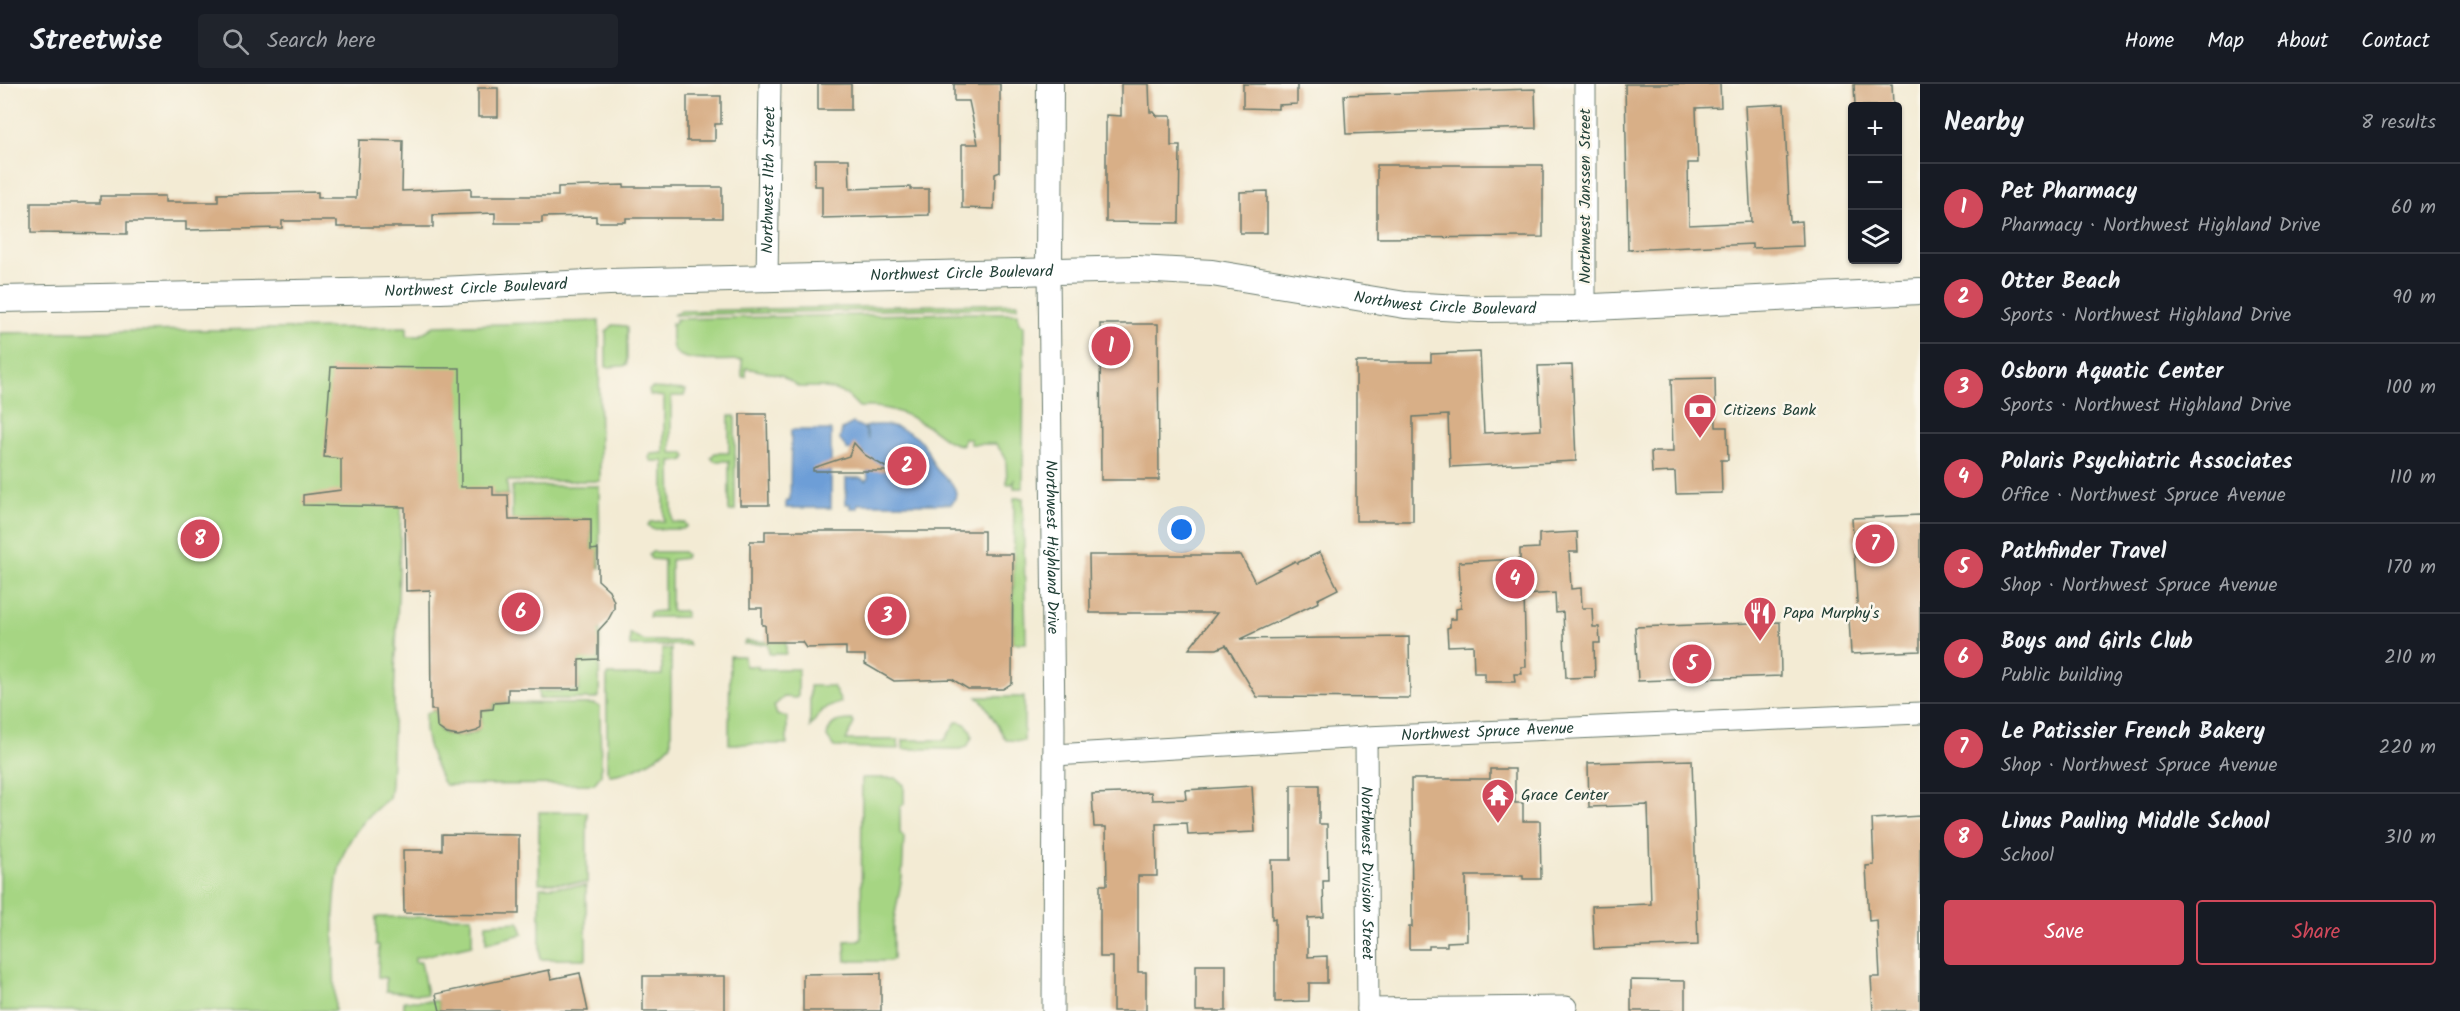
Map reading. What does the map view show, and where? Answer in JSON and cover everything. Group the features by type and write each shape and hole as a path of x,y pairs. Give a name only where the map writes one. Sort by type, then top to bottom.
{"main road":[{"name":"Northwest Highland Drive","path":"1050,84 1050,271"},
{"name":"Northwest Circle Boulevard","path":"0,299 441,290 609,282 1137,269 1212,273 1426,307 1539,309 1920,291"}],"street":[{"name":"Northwest 11th Street","path":"767,278 770,84"},
{"name":"Northwest Janssen Street","path":"1585,307 1586,84"},
{"name":"Northwest Highland Drive","path":"1050,271 1054,755 1053,1011"},
{"name":"Northwest Spruce Avenue","path":"1054,755 1366,737 1920,713"},
{"name":"Northwest Division Street","path":"1366,737 1368,1010"},
{"path":"1368,1010 1566,1006"}],"green space":[{"path":"1018,303 1018,307 673,315 681,311"},
{"path":"1018,313 1019,323 1024,325 1023,488 1014,488 1014,479 1012,484 1007,484 1006,458 996,444 971,444 970,439 964,438 963,445 958,445 903,414 877,407 859,407 847,395 835,390 821,387 799,387 781,375 746,368 746,377 742,377 742,360 704,360 684,357 673,348 672,342 672,323 676,323 676,319"},
{"path":"599,321 600,481 507,481 508,495 405,487 406,377 391,784 389,798 369,816 351,839 343,855 339,871 334,910 335,1011 0,1011 0,333 407,327 407,336 418,336 434,326"},
{"path":"613,325 627,328 627,364 606,367 606,332"},
{"path":"652,388 686,390 684,396 671,396 671,453 684,453 686,457 683,461 671,461 672,522 685,523 687,526 683,529 652,529 648,525 650,522 664,521 664,461 651,461 649,458 651,454 664,453 664,397 650,395 649,390"},
{"path":"729,416 735,416 735,511 729,511 729,461 714,461 711,457 715,453 729,453"},
{"path":"512,486 599,486 600,568 598,568 597,550 591,550 591,519 512,520"},
{"path":"1014,498 1023,498 1026,643 1013,643"},
{"path":"652,552 683,552 686,555 685,558 671,560 671,611 684,611 685,617 649,617 650,612 664,611 664,560 651,559 649,555"},
{"path":"600,625 599,697 539,699 538,691 579,691 579,660"},
{"path":"630,634 645,641 687,641 689,645 630,646"},
{"path":"745,641 786,642 786,654 769,654 768,644 744,644"},
{"path":"662,649 671,649 671,744 666,750 643,765 627,772 610,775 607,770 607,675 662,675"},
{"path":"730,656 744,656 745,666 758,666 758,669 798,669 798,696 796,698 784,697 774,706 777,715 787,717 787,744 729,744"},
{"path":"810,686 833,686 841,702 822,710 810,727"},
{"path":"977,697 1024,697 1024,741 1006,740 984,703"},
{"path":"494,703 595,704 600,707 601,775 594,784 446,785 442,781 429,748 425,731 426,713 436,710 438,727 442,732 453,736 465,736 479,729 481,710 493,709"},
{"path":"852,720 854,723 846,740 898,740 899,749 834,747 827,737 832,725 839,721"},
{"path":"956,722 965,724 970,730 972,737 967,747 903,749 903,740 945,740"},
{"path":"862,778 896,778 904,785 904,804 900,807 900,833 904,837 902,877 893,925 893,959 890,961 846,961 845,941 861,940"},
{"path":"539,812 587,812 587,883 539,883"},
{"path":"586,886 586,959 540,959 540,887"},
{"path":"376,917 472,917 472,945 415,958 415,962 421,962 427,995 386,991 386,978 378,977 379,945 376,945"},
{"path":"519,922 523,934 486,943 486,924"},
{"path":"404,1001 438,1001 440,1011 404,1011"}],"water":[{"path":"853,423 864,428 869,440 865,427 874,425 900,428 916,437 927,450 935,467 955,488 955,498 951,504 858,504 858,508 850,508 850,504 846,504 846,478 861,478 866,481 868,478 866,458 863,452 848,450 840,440 842,429"},
{"path":"791,430 831,430 831,508 786,508 786,500 790,500"}],"building":[{"path":"818,84 851,84 851,110 818,110"},
{"path":"954,84 1000,84 1000,172 995,174 994,209 962,208 962,144 978,144 969,101 954,101"},
{"path":"1121,84 1149,84 1150,112 1154,112 1157,116 1171,116 1171,146 1180,146 1179,223 1106,222 1106,115 1121,116"},
{"path":"1243,84 1297,84 1297,104 1278,105 1278,109 1243,108"},
{"path":"1625,84 1720,84 1721,107 1696,108 1698,163 1688,163 1689,225 1751,222 1745,106 1784,104 1790,222 1802,221 1803,246 1752,248 1752,244 1628,250"},
{"path":"1854,84 1892,84 1893,102 1855,102"},
{"path":"478,88 498,88 498,117 478,117"},
{"path":"1535,89 1536,128 1346,134 1344,95"},
{"path":"687,96 721,96 721,124 715,124 715,141 687,141"},
{"path":"359,140 403,141 402,191 471,188 471,196 558,196 558,187 624,185 624,187 722,187 722,218 626,218 626,222 596,222 596,216 542,217 542,223 495,223 495,213 433,215 433,227 337,227 337,221 282,221 282,228 186,230 186,222 127,222 127,234 31,233 31,203 100,203 100,196 165,196 165,202 218,202 218,194 318,192 318,198 356,198"},
{"path":"815,159 849,159 850,189 910,187 910,189 929,189 929,215 822,218 822,186 815,186"},
{"path":"1377,165 1543,165 1543,237 1377,238"},
{"path":"1267,191 1267,233 1240,233 1240,192"},
{"path":"1100,324 1158,324 1159,480 1101,480"},
{"path":"1480,352 1484,433 1541,430 1538,366 1572,365 1576,461 1450,467 1448,415 1413,417 1413,521 1356,521 1356,362 1431,362 1431,354"},
{"path":"331,367 460,368 461,487 493,487 493,495 508,495 509,520 591,519 591,550 598,549 598,580 609,590 614,609 598,631 598,659 579,660 579,689 508,689 508,702 494,703 493,709 481,710 481,727 477,731 458,736 447,734 437,727 436,710 431,710 430,590 406,591 405,507 303,505 303,495 341,490 341,459 324,457"},
{"name":"Citizens Bank","path":"1715,378 1716,427 1727,427 1728,460 1721,460 1722,493 1676,494 1675,472 1652,473 1651,452 1673,452 1671,379"},
{"path":"740,414 767,414 769,505 740,505"},
{"path":"854,443 865,455 892,471 813,471 813,468 849,456"},
{"path":"1920,515 1920,651 1851,654 1849,618 1858,618 1852,518"},
{"path":"765,531 984,531 984,554 1013,554 1012,683 1003,689 968,689 952,679 894,681 865,664 865,655 846,655 846,647 806,648 802,642 766,642 765,625 762,625 762,608 750,608 750,541 765,541"},
{"path":"1577,532 1578,552 1569,552 1571,589 1581,588 1582,608 1592,608 1593,627 1599,627 1600,643 1594,643 1595,677 1566,678 1563,612 1556,613 1555,593 1524,595 1526,667 1521,667 1522,674 1514,674 1515,682 1485,682 1485,673 1474,673 1473,645 1448,646 1447,628 1450,627 1450,619 1456,619 1456,609 1461,608 1459,562 1520,559 1520,549 1539,548 1539,534"},
{"path":"1320,552 1338,589 1318,599 1319,602 1240,639 1409,637 1410,698 1257,697 1226,645 1217,649 1189,649 1217,613 1090,613 1089,555 1241,555 1255,582 1295,561 1297,563"},
{"path":"1780,622 1781,676 1638,681 1635,627"},
{"path":"1692,760 1698,945 1594,949 1592,906 1651,904 1648,805 1589,807 1588,763"},
{"path":"1490,769 1515,769 1515,803 1523,803 1523,821 1540,821 1541,879 1523,879 1523,876 1466,876 1467,941 1447,942 1447,946 1429,946 1429,949 1409,949 1409,927 1412,927 1411,779 1490,779"},
{"path":"1291,785 1319,785 1319,824 1327,824 1328,881 1323,881 1324,917 1308,918 1308,957 1327,956 1327,983 1309,983 1309,1001 1275,1002 1275,918 1272,919 1271,860 1291,860"},
{"path":"1252,786 1255,832 1188,835 1187,823 1156,824 1157,876 1138,876 1138,972 1146,972 1146,1011 1113,1011 1113,957 1100,957 1100,885 1107,885 1106,827 1094,827 1092,794 1151,792 1152,800 1186,799 1185,790"},
{"path":"1920,816 1920,1011 1873,1011 1871,977 1880,977 1877,920 1869,921 1866,866 1874,865 1872,819"},
{"path":"442,834 519,835 519,914 404,913 403,850 442,850"},
{"path":"1196,965 1226,965 1226,1011 1196,1011"},
{"path":"549,970 551,979 580,973 588,1011 440,1011 436,994"},
{"path":"881,973 881,1011 803,1011 803,974"},
{"path":"643,976 725,976 725,1011 643,1011"},
{"path":"1631,980 1685,981 1685,1011 1631,1011"}],"place":[{"name":"Pet Pharmacy","path":"1111,346"},
{"name":"Citizens Bank","path":"1700,439"},
{"name":"Otter Beach","path":"907,466"},
{"name":"Linus Pauling Middle School","path":"200,539"},
{"name":"Le Patissier French Bakery","path":"1875,544"},
{"name":"Polaris Psychiatric Associates","path":"1515,579"},
{"name":"Boys and Girls Club","path":"521,612"},
{"name":"Osborn Aquatic Center","path":"887,616"},
{"name":"Papa Murphy's","path":"1760,642"},
{"name":"Pathfinder Travel","path":"1692,664"},
{"name":"Grace Center","path":"1498,824"}]}
